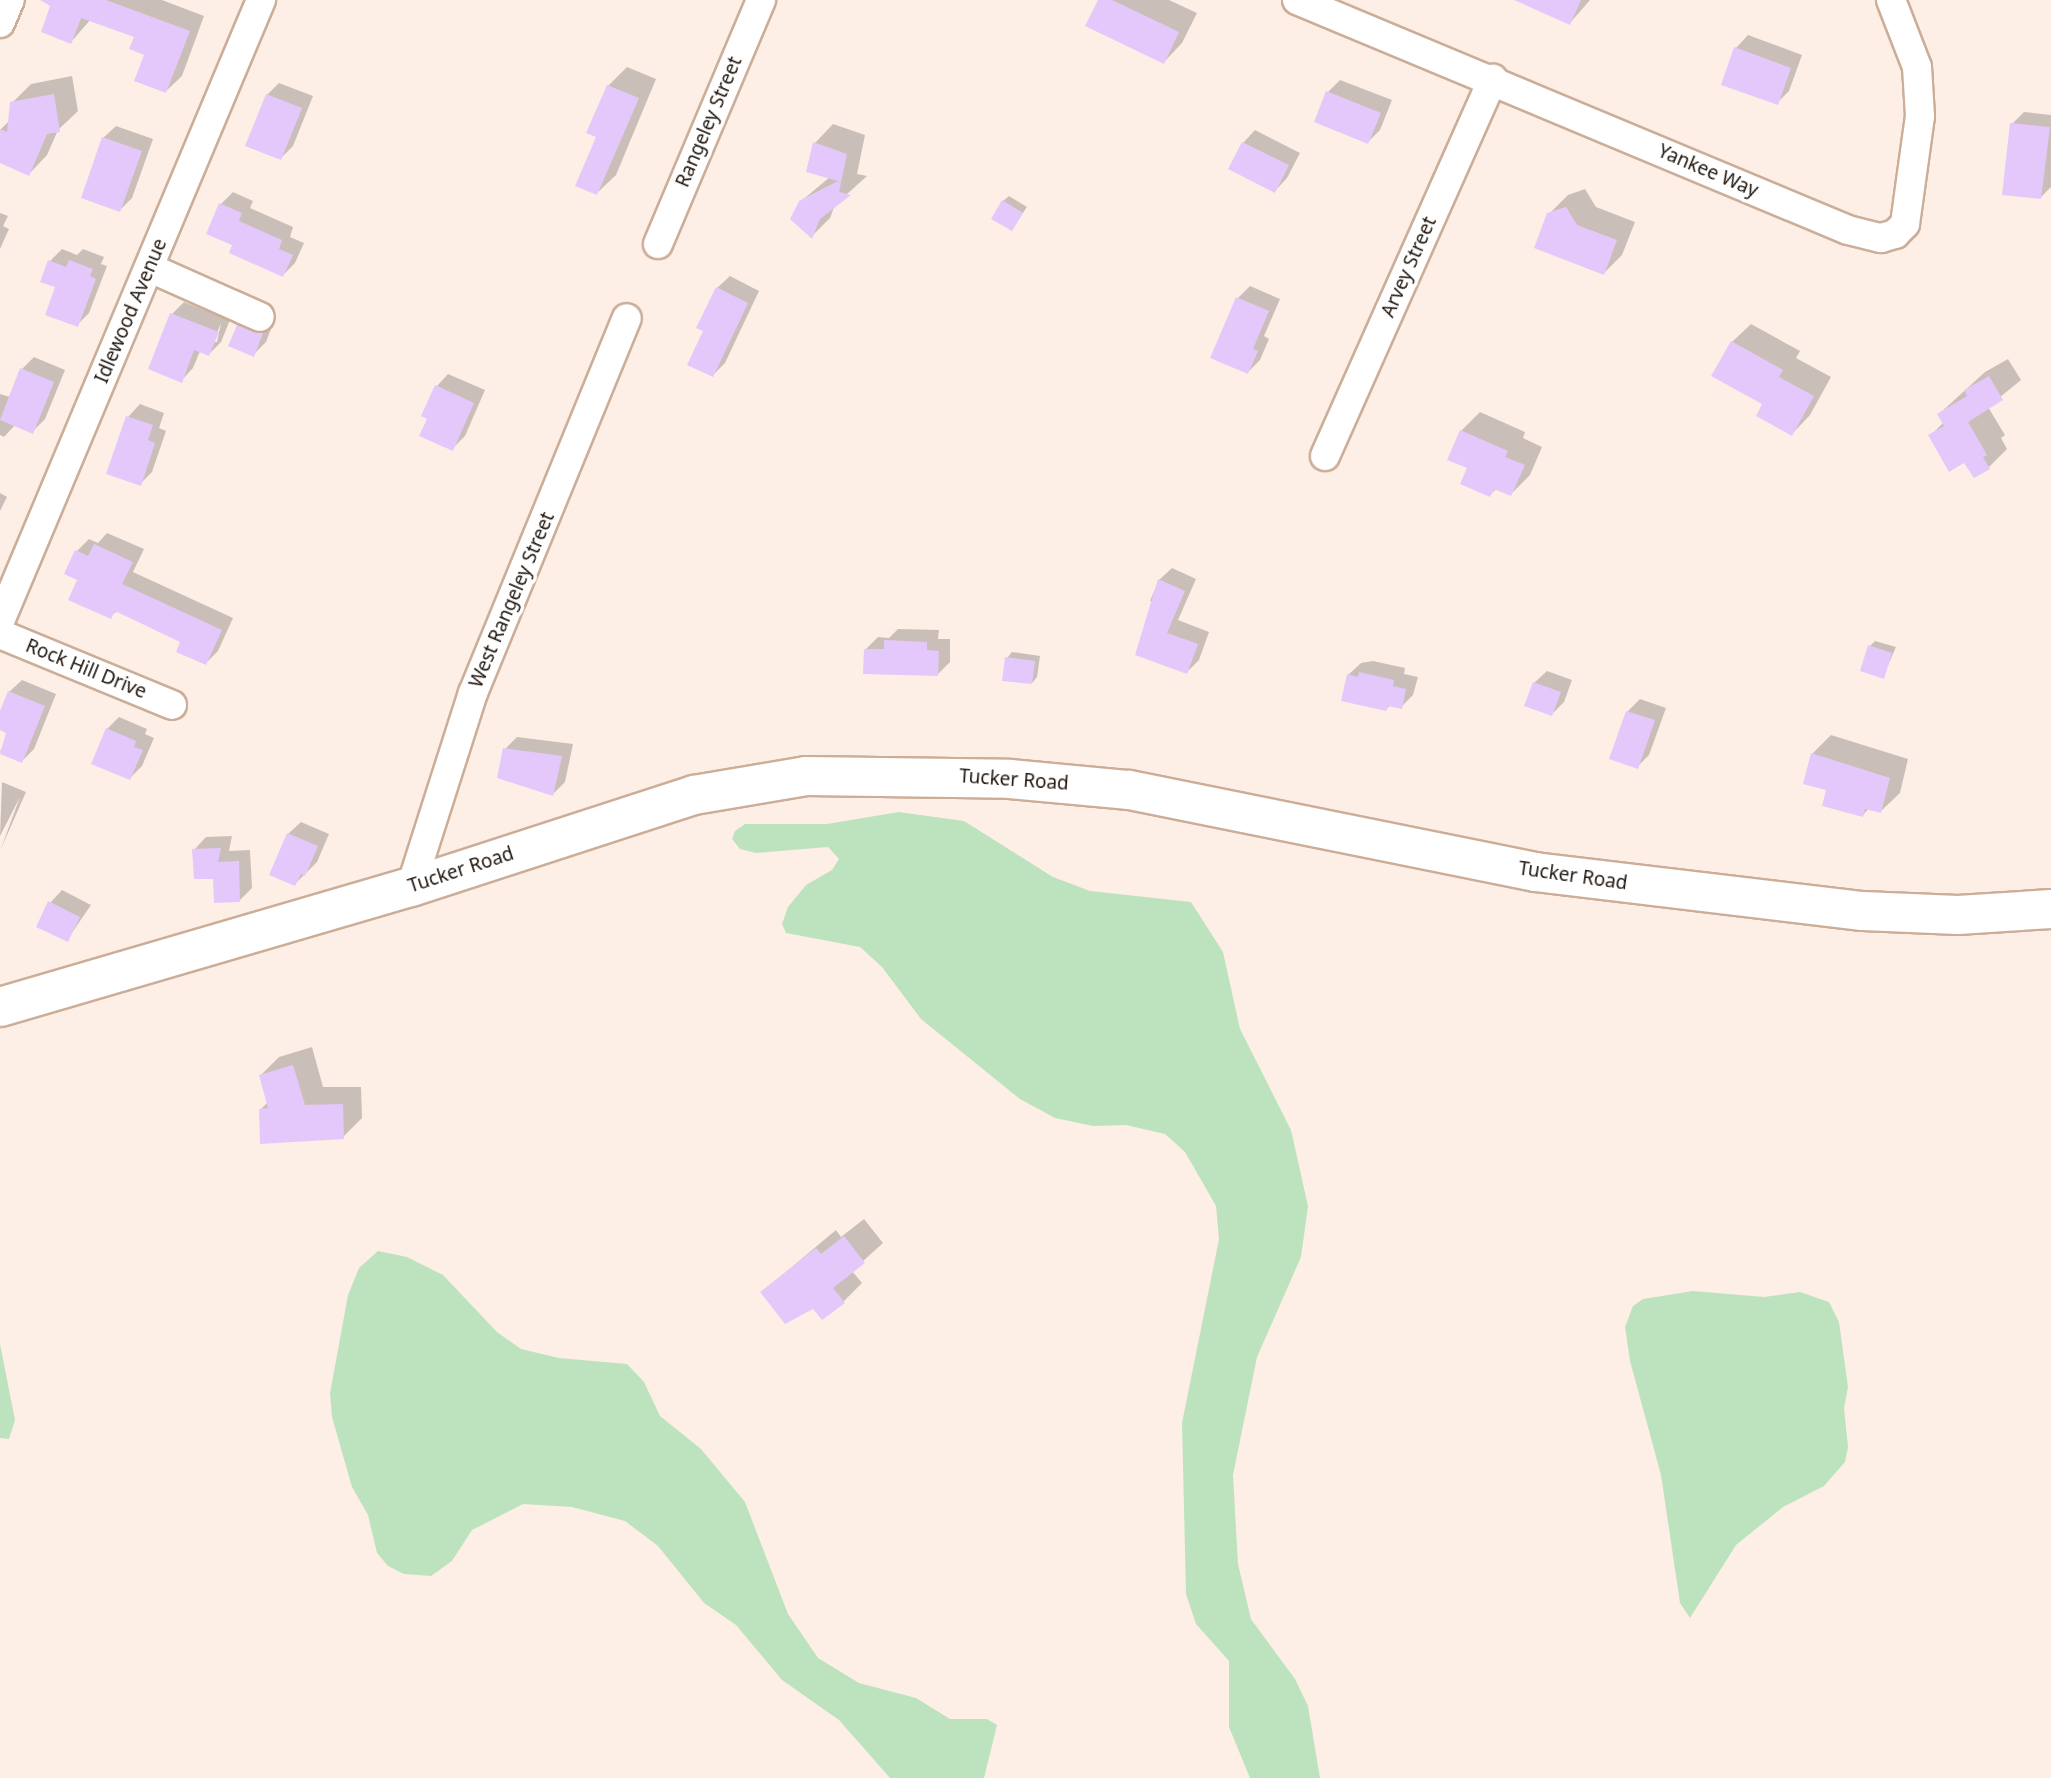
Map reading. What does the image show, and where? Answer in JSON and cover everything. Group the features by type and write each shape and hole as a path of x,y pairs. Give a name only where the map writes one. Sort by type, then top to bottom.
{"main road":[{"name":"Tucker Road","path":"0,1007 411,887 733,786 806,776 943,776 1129,790 1468,859 1655,888 1910,914 2004,914 2051,909"}],"street":[{"path":"0,23 9,0"},
{"name":"Rangeley Street","path":"658,244 761,0"},
{"name":"Yankee Way","path":"1297,0 1493,79 1849,230 1881,238 1895,234 1905,223 1920,116 1917,67 1891,0"},
{"name":"Idlewood Avenue","path":"0,621 150,268 255,2"},
{"name":"Arvey Street","path":"1325,456 1493,79"},
{"path":"150,268 260,317"},
{"name":"West Rangeley Street","path":"411,887 473,693 627,318"},
{"name":"Rock Hill Drive","path":"0,634 173,705"}],"green space":[{"path":"899,812 964,821 1053,877 1090,891 1191,902 1223,952 1240,1029 1291,1130 1308,1206 1301,1257 1257,1357 1233,1475 1238,1564 1251,1619 1295,1679 1308,1706 1320,1778 1250,1778 1229,1727 1229,1661 1196,1624 1186,1594 1182,1423 1219,1239 1216,1206 1185,1152 1165,1134 1126,1125 1093,1126 1055,1118 1020,1099 921,1019 882,967 860,947 786,933 782,924 788,907 806,885 832,870 839,859 828,847 756,853 740,849 732,839 735,831 745,824 827,824"},
{"path":"378,1251 407,1257 443,1275 497,1332 521,1349 559,1358 627,1364 644,1382 660,1416 701,1449 745,1502 788,1614 818,1658 859,1683 916,1698 950,1719 987,1719 997,1725 984,1778 890,1778 839,1720 782,1680 736,1625 704,1603 658,1546 625,1521 572,1507 523,1504 472,1530 452,1561 431,1576 404,1574 388,1566 377,1553 368,1515 352,1487 332,1417 330,1393 348,1295 359,1268"},
{"path":"1693,1291 1764,1297 1800,1292 1829,1302 1839,1322 1848,1387 1844,1408 1848,1447 1845,1462 1824,1486 1783,1507 1736,1545 1690,1618 1680,1603 1661,1475 1630,1361 1625,1327 1633,1306 1643,1299"},
{"path":"0,1344 15,1420 9,1439 0,1438"}],"building":[{"path":"40,0 106,0 190,31 166,93 134,81 144,55 129,49 134,37 81,18 71,44 41,32 50,6"},
{"path":"1098,0 1112,0 1179,32 1164,64 1085,26"},
{"path":"1514,0 1581,0 1570,25"},
{"path":"1734,47 1791,68 1778,105 1721,85"},
{"path":"607,85 639,98 597,195 575,186 596,137 586,133"},
{"path":"1326,91 1381,113 1368,144 1314,122"},
{"path":"54,94 60,132 47,134 29,176 0,163 0,129 7,132 10,102"},
{"path":"266,94 302,108 281,160 245,146"},
{"path":"2010,123 2050,127 2041,199 2002,195"},
{"path":"102,137 142,151 120,212 81,198"},
{"path":"813,142 847,154 839,192 851,195 820,219 812,239 790,219 799,201 838,181 806,172"},
{"path":"1242,142 1289,165 1275,193 1228,169"},
{"path":"1002,200 1023,213 1012,231 991,219"},
{"path":"219,203 242,213 239,221 282,240 279,249 293,255 283,277 229,253 232,245 206,234"},
{"path":"1566,207 1577,225 1617,240 1604,275 1534,248 1547,213"},
{"path":"48,260 66,267 69,260 93,269 90,276 96,279 78,327 45,315 55,287 40,282"},
{"path":"716,287 748,303 713,377 687,365 703,331 696,328"},
{"path":"1236,297 1269,311 1253,349 1258,351 1248,374 1210,358"},
{"path":"170,313 219,332 209,356 194,350 182,383 148,369"},
{"path":"237,325 263,333 254,357 228,346"},
{"path":"1731,341 1783,370 1779,377 1814,396 1792,436 1756,416 1762,404 1711,376"},
{"path":"20,368 54,382 33,434 0,420"},
{"path":"1989,376 2003,400 1968,422 1987,455 1983,457 1990,469 1974,478 1964,463 1949,472 1928,435 1944,426 1937,414 1967,396 1964,390"},
{"path":"435,385 474,403 453,451 419,436 427,419 421,416"},
{"path":"126,416 153,425 148,440 155,443 141,486 106,474"},
{"path":"1460,430 1508,451 1505,457 1525,465 1511,496 1494,489 1490,497 1460,484 1467,468 1447,460"},
{"path":"94,544 133,562 122,584 222,630 206,665 176,652 180,642 115,611 111,619 68,600 77,580 64,574 75,550 88,556"},
{"path":"1158,579 1185,591 1167,633 1198,644 1187,674 1135,655"},
{"path":"884,640 927,642 927,650 939,651 938,676 863,674 864,649 884,649"},
{"path":"1868,645 1892,653 1884,679 1860,671"},
{"path":"1005,657 1035,661 1032,684 1002,681"},
{"path":"1359,672 1394,680 1393,686 1406,689 1402,709 1388,706 1386,711 1341,701 1347,674 1358,677"},
{"path":"1533,682 1561,692 1552,716 1524,706"},
{"path":"8,691 45,706 22,763 0,754 6,733 0,730 0,711"},
{"path":"1626,711 1655,720 1638,769 1609,759"},
{"path":"106,728 136,741 134,747 143,750 130,780 91,764"},
{"path":"503,748 562,756 553,796 497,778"},
{"path":"1811,753 1890,778 1881,813 1865,809 1863,817 1822,806 1826,790 1803,784"},
{"path":"287,833 318,846 305,876 301,874 295,886 269,875"},
{"path":"221,848 218,862 239,861 240,902 214,903 213,879 194,879 192,849"},
{"path":"48,901 80,917 68,942 36,927"},
{"path":"293,1065 305,1105 343,1104 344,1139 260,1144 259,1109 268,1108 259,1075"},
{"path":"844,1236 865,1263 833,1288 845,1303 822,1320 813,1309 785,1324 760,1292 816,1248 821,1254"}]}
